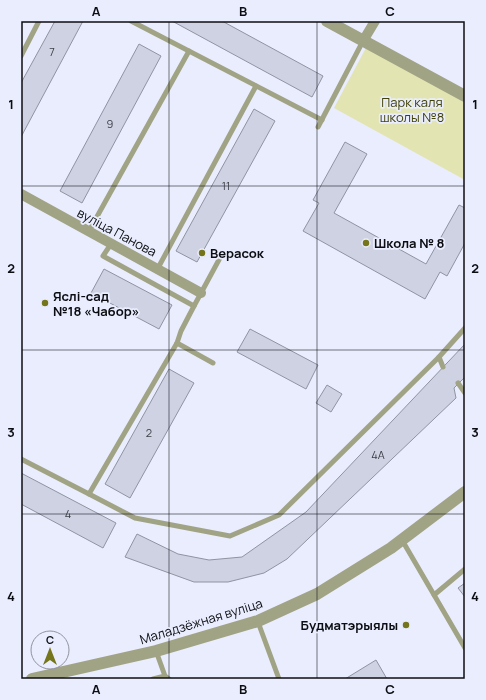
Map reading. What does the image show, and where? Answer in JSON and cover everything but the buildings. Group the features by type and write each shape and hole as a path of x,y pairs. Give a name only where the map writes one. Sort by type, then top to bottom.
{"street":[{"path":"327,21 465,96"},
{"path":"363,41 375,21"},
{"name":"вуліца Панова","path":"21,194 201,293"},
{"name":"Маладзёжная вуліца","path":"32,679 156,651 258,621 317,594 402,540 465,492"}],"lane":[{"path":"21,56 39,21"},
{"path":"131,21 322,120"},
{"path":"318,127 363,41"},
{"path":"89,231 189,51"},
{"path":"158,268 256,86"},
{"path":"111,244 103,256 194,306"},
{"path":"89,494 178,343 181,331 221,256"},
{"path":"21,459 135,518 230,536 279,515 439,357 465,328"},
{"path":"178,343 213,363"},
{"path":"439,357 443,367"},
{"path":"458,383 465,394"},
{"path":"402,540 465,648"},
{"path":"434,595 465,569"},
{"path":"258,621 279,679"},
{"path":"153,679 166,678 156,651"}],"green space":[{"name":"Парк каля школы №8","path":"367,46 465,98 465,180 334,108"}],"place":[{"name":"Школа № 8","path":"366,243"},
{"name":"Верасок","path":"202,253"},
{"name":"Яслі-сад №18 «Чабор»","path":"45,303"},
{"name":"Будматэрыялы","path":"406,625"}]}
